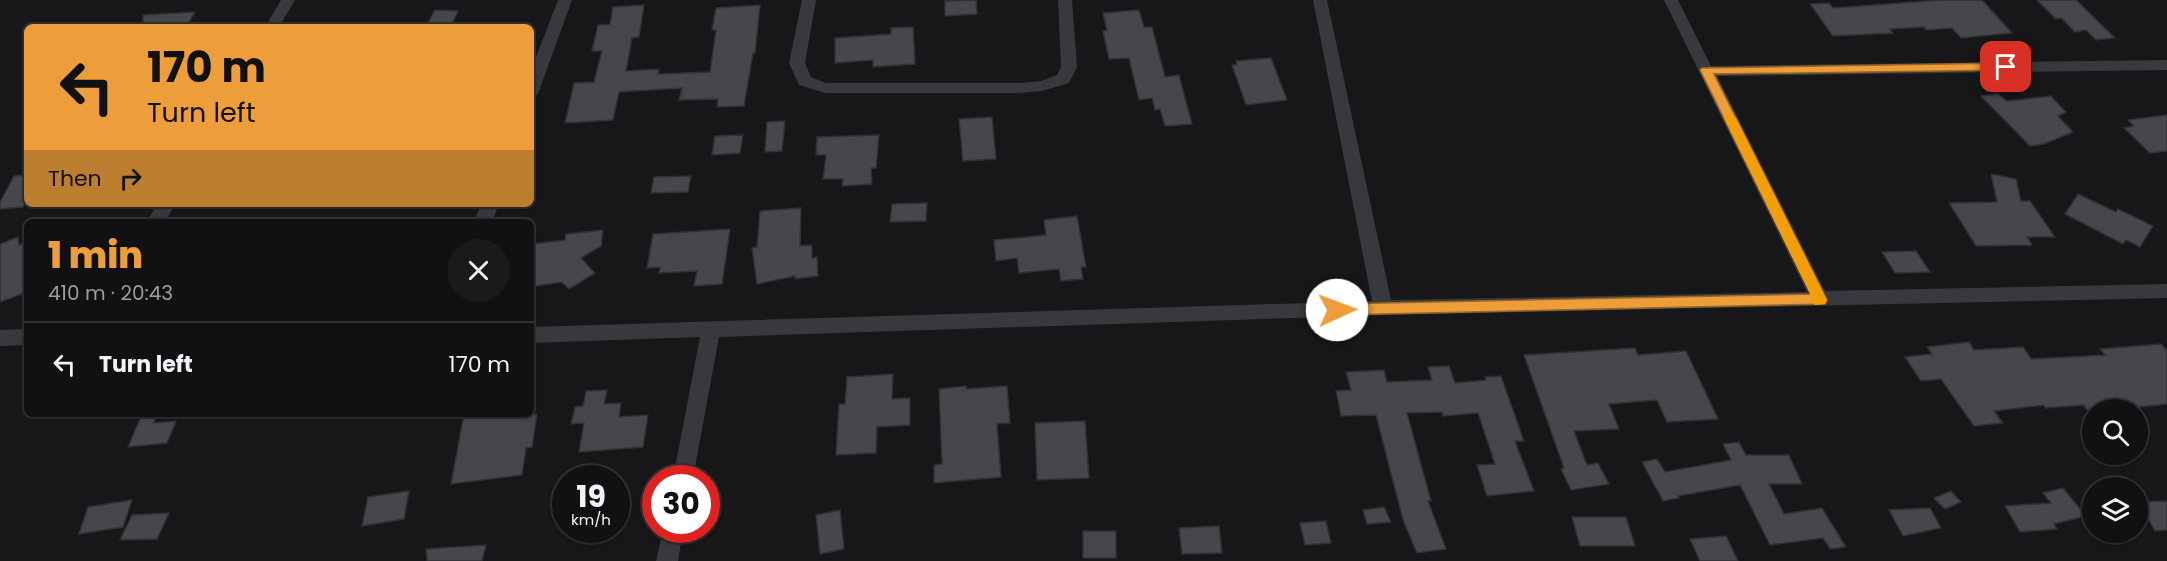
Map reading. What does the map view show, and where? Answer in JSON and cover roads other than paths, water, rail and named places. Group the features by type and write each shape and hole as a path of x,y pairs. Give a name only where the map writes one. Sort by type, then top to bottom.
{"street":[{"path":"274,24 288,0"},
{"path":"534,83 565,0"},
{"path":"809,0 797,63 805,81 825,88 1021,88 1042,86 1063,79 1069,67 1065,0"},
{"path":"1320,0 1383,308"},
{"path":"1671,0 1820,300"},
{"path":"1706,70 2167,65"},
{"path":"534,335 1383,308 2167,291"},
{"path":"685,465 711,329"},
{"path":"0,338 24,337"},
{"path":"667,561 670,543"}]}
